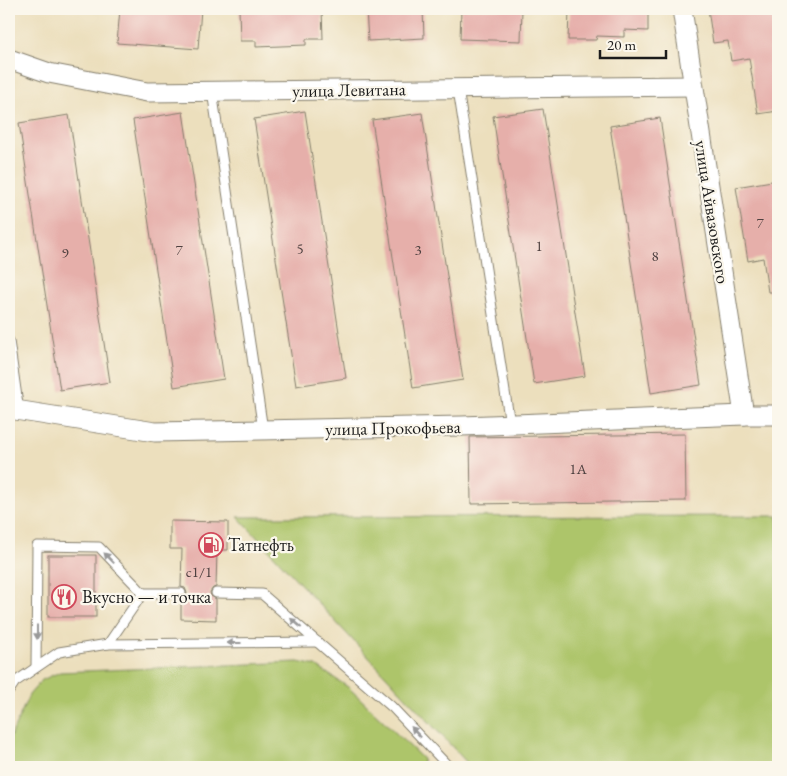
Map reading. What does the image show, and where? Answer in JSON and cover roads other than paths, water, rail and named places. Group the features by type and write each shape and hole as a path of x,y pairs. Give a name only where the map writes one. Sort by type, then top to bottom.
{"street":[{"name":"улица Айвазовского","path":"682,9 744,415"},
{"name":"улица Левитана","path":"9,60 49,73 147,92 693,86"},
{"name":"улица Прокофьева","path":"14,410 155,432 510,424 778,415"}],"lane":[{"path":"458,89 510,424"},
{"path":"212,91 263,430"},
{"path":"9,340 14,410"},
{"path":"36,667 37,546 99,547 143,593 181,593"},
{"path":"108,644 143,593"},
{"path":"216,593 262,594 392,707 450,767"},
{"path":"9,691 15,682 59,652 108,644 318,642"}],"place":[{"name":"Татнефть","path":"211,545"},
{"name":"Вкусно — и точка","path":"64,597"}]}
